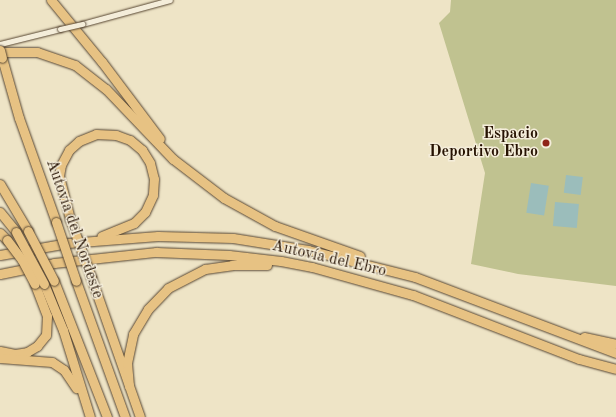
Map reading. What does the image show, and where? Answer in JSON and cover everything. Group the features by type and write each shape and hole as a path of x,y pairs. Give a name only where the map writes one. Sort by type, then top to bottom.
{"highway":[{"path":"51,0 102,62 160,140 190,173"},
{"path":"1,53 22,51 51,55 87,73 106,89 164,151 190,173 238,207 275,226 416,274 467,295"},
{"name":"Autovía del Nordeste","path":"1,53 19,118 125,417"},
{"path":"0,254 106,235 134,223 148,207 154,184 150,164 138,146 121,136 102,134 84,138 69,150 61,164 59,176 70,219 91,277 140,417"},
{"path":"0,184 28,231 54,281 107,417"},
{"path":"0,212 16,232 63,330 90,417"},
{"path":"0,351 15,354 27,352 37,346 46,335 47,316 40,284 3,236"},
{"name":"Autovía del Ebro","path":"0,254 68,243 158,236 233,238 359,261 467,295 546,329 616,353"},
{"name":"Autovía del Ebro","path":"0,274 68,261 156,252 230,255 281,261 334,273 413,295 579,359 616,369"},
{"path":"129,386 129,348 140,321 158,297 179,281 205,269 232,265 276,266 334,273"},
{"path":"501,309 594,340 616,344"},
{"path":"0,358 42,361 58,365 70,377 90,417"},
{"path":"579,359 616,375"}],"street":[{"path":"0,44 170,0"}],"green space":[{"name":"Espacio Deportivo Ebro","path":"451,0 616,0 616,286 518,274 471,264 485,173 439,23 450,12"}],"water":[{"path":"566,175 583,177 581,195 564,193"},
{"path":"531,183 549,186 544,215 526,213"},
{"path":"555,202 579,204 577,228 553,226"}],"place":[{"name":"Espacio Deportivo Ebro","path":"546,143"}]}
